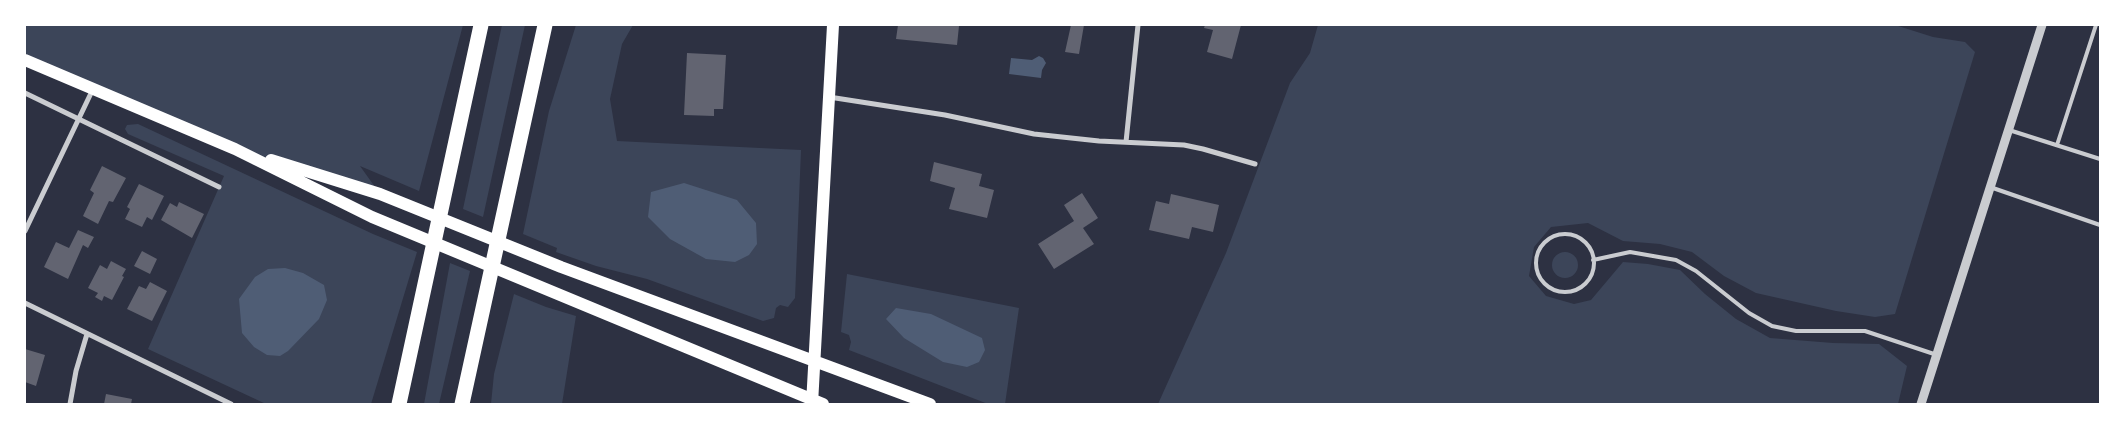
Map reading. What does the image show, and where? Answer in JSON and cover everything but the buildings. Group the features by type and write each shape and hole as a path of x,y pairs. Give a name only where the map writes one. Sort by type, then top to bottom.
{"highway":[{"path":"399,404 481,25"},
{"path":"462,404 545,25"}],"main road":[{"path":"25,60 235,148 372,217 554,291 816,402 815,360 833,25"},
{"path":"235,148 380,194 561,267 930,404"}],"street":[{"path":"1126,142 1138,25"},
{"path":"1921,404 2042,25"},
{"path":"25,230 94,89"},
{"path":"25,93 219,187"},
{"path":"829,97 945,115 1034,134 1099,141 1203,148 1255,164"},
{"path":"25,303 231,404"},
{"path":"70,404 76,371 87,334"}],"lane":[{"path":"2057,145 2096,25"},
{"path":"2008,130 2100,159"},
{"path":"1990,187 2100,224"},
{"path":"1560,235 1569,235 1586,244 1591,251 1593,260 1593,270 1589,279 1583,286 1574,291 1564,292 1549,288 1538,275 1536,267 1539,250 1544,243 1560,235"},
{"path":"1593,260 1630,252 1676,260 1696,271 1749,313 1772,326 1796,331 1865,331 1937,355"}],"shaded area":[{"path":"25,25 463,25 419,191 360,166 380,194 235,149 25,60"},
{"path":"502,25 525,25 483,217 463,209"},
{"path":"576,25 633,25 622,44 610,99 617,141 801,150 795,298 788,307 780,305 776,308 774,318 763,321 647,279 596,266 556,252 557,248 523,234 549,111"},
{"path":"1318,25 1895,25 1933,37 1965,42 1975,52 1895,314 1875,317 1836,311 1756,293 1724,276 1692,252 1660,244 1623,241 1588,223 1551,227 1534,247 1529,276 1546,296 1574,304 1591,300 1623,262 1648,264 1680,270 1705,294 1736,319 1770,338 1833,343 1879,344 1907,366 1898,404 1158,404 1226,253 1290,83 1310,53"},
{"path":"1039,56 1046,63 1042,70 1041,78 1009,74 1011,58 1032,60"},
{"path":"138,124 373,234 417,252 371,404 266,404 148,349 224,176 128,134 125,129 127,125"},
{"path":"684,183 737,200 756,223 757,244 749,255 735,262 706,259 670,239 648,217 651,192"},
{"path":"1565,252 1574,256 1578,265 1574,274 1565,278 1556,274 1552,265 1556,256"},
{"path":"450,263 470,271 439,404 424,404"},
{"path":"285,268 303,273 324,285 327,300 319,319 288,351 280,356 267,355 254,347 242,333 239,299 255,277 268,269"},
{"path":"847,274 1019,308 1005,404 988,404 849,350 851,342 849,335 841,332"},
{"path":"514,294 546,307 576,316 562,404 491,404 494,374"},
{"path":"896,308 931,314 982,338 985,350 979,362 967,367 943,362 904,338 886,319"}]}
